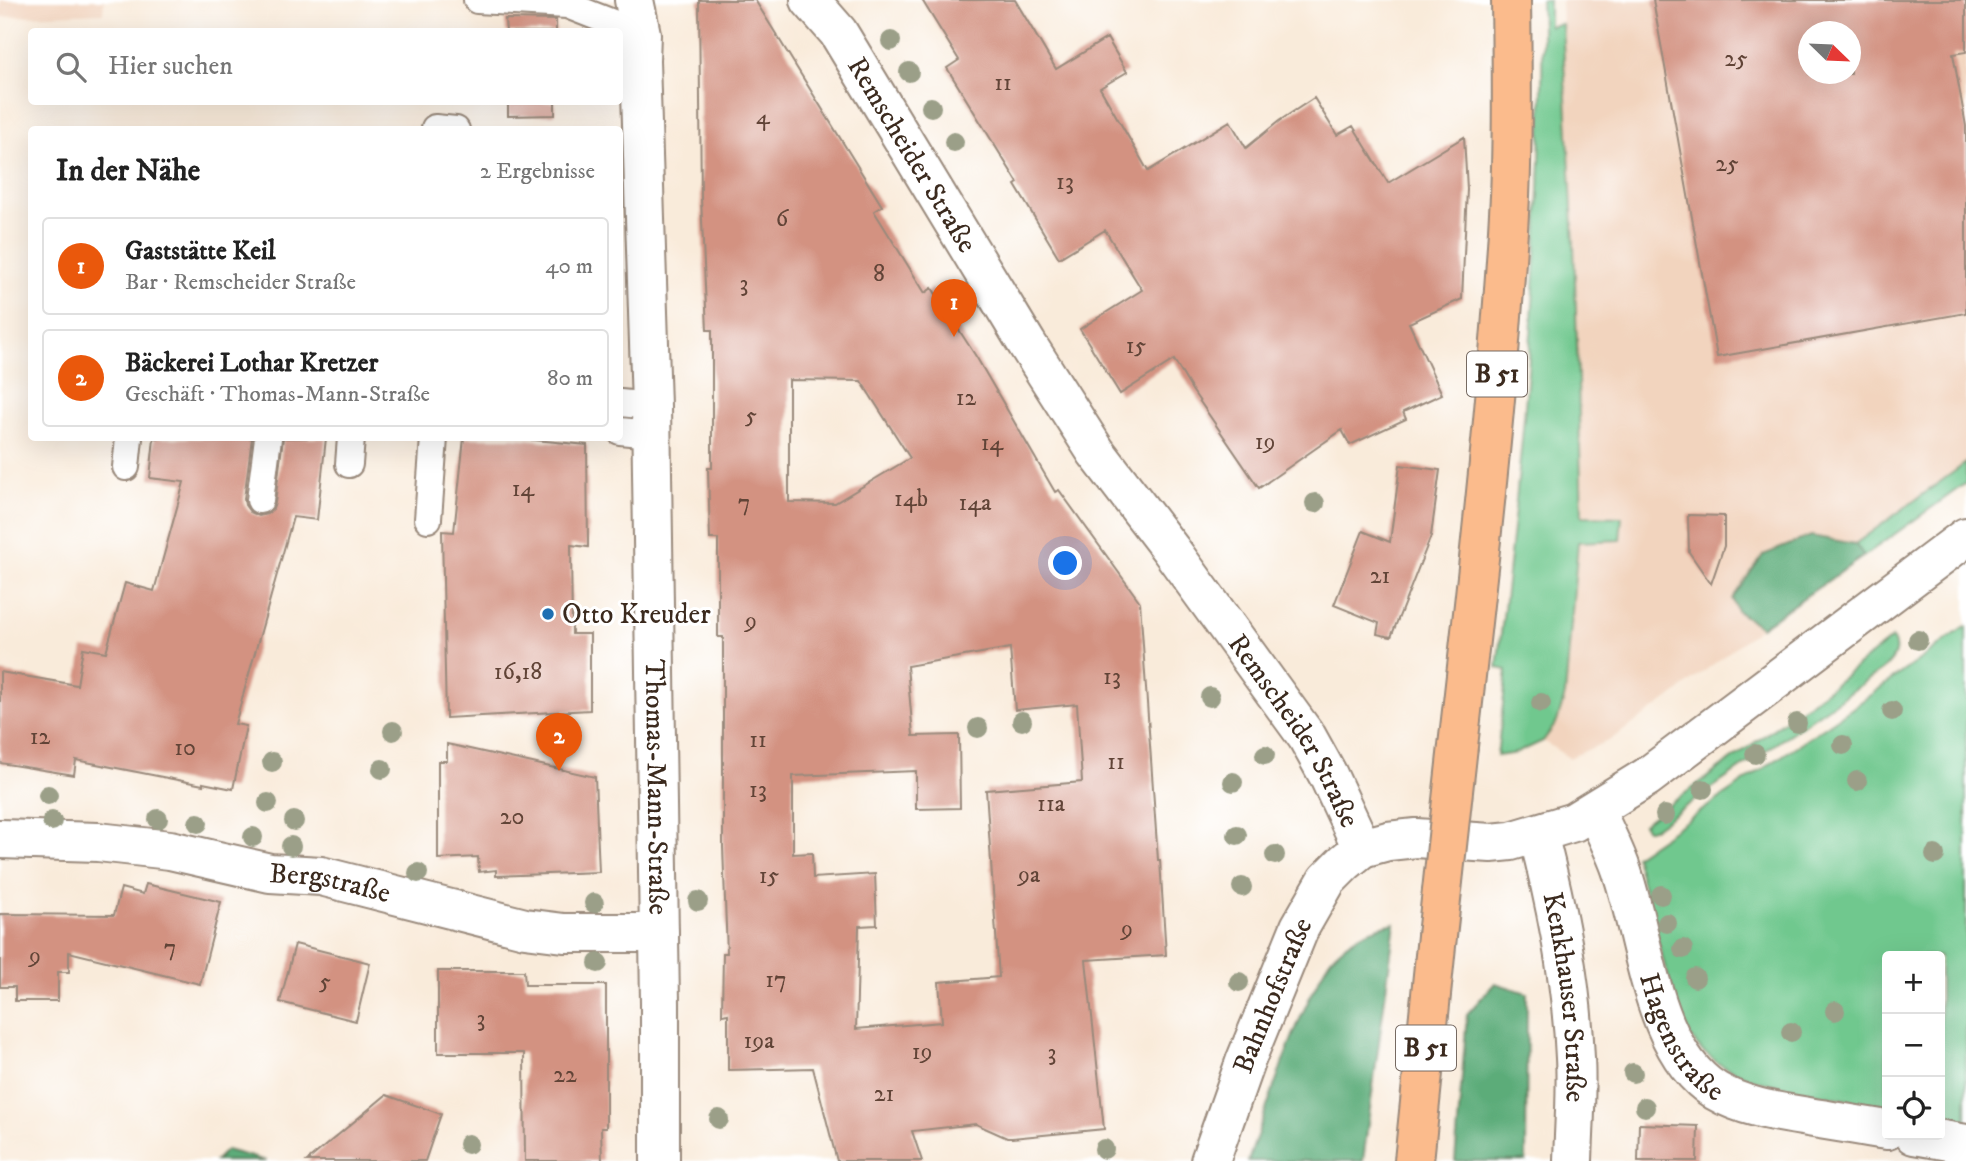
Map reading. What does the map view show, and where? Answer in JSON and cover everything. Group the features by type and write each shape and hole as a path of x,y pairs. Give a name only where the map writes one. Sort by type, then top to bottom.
{"main road":[{"name":"B 51","path":"1415,1161 1437,936 1486,504 1501,335 1510,194 1511,0"}],"street":[{"name":"Remscheider Straße","path":"810,0 832,16 1027,344 1096,452 1307,737 1362,848 1388,841 1416,838 1491,843 1511,841 1574,822 1647,777 1966,537"},
{"name":"Thomas-Mann-Straße","path":"643,11 631,146 635,419 659,933 660,1161"},
{"name":"Hagenstraße","path":"1595,810 1621,870 1648,972 1669,1037 1700,1080 1717,1092 1773,1111 1882,1129"},
{"name":"Kenkhauser Straße","path":"1538,834 1552,888 1567,971 1576,1059 1573,1161"},
{"name":"Bergstraße","path":"0,839 135,846 194,855 270,873 321,876 525,928 564,933 659,933"},
{"name":"Bahnhofstraße","path":"1210,1161 1245,1062 1300,927 1327,880 1362,848"},
{"path":"1943,1140 1966,1144"}],"lane":[{"path":"477,0 643,11"},
{"path":"126,467 129,441"},
{"path":"260,500 268,441"},
{"path":"349,464 351,441"},
{"path":"428,519 434,441"}],"shaded area":[{"path":"0,0 104,0 103,13 0,17"},
{"path":"1561,0 1966,0 1966,483 1761,627 1670,698 1610,740 1569,758 1543,741 1557,722 1565,695 1581,521"}],"green space":[{"path":"1541,0 1549,0 1549,26 1562,24 1574,245 1582,516 1622,517 1620,540 1578,542 1565,695 1557,722 1543,741 1517,753 1497,756 1507,670 1497,668 1533,311 1542,96"},
{"path":"1966,463 1966,483 1864,556 1855,544"},
{"path":"1811,536 1855,544 1864,556 1761,627 1737,611 1732,599 1763,555"},
{"path":"1966,626 1966,1123 1945,1119 1945,951 1882,951 1882,1107 1757,1081 1722,1066 1702,1051 1687,1033 1665,967 1635,856 1851,709"},
{"path":"1892,638 1894,655 1882,670 1653,829 1647,829 1643,824 1831,687"},
{"path":"1395,923 1363,1161 1248,1161 1296,1029 1328,963 1334,954 1358,937"},
{"path":"1495,983 1527,993 1526,1161 1455,1161 1467,1014"},
{"path":"226,1150 266,1161 215,1161"}],"building":[{"path":"699,0 755,0 882,206 874,211 925,293 932,288 977,358 1055,492 1059,490 1140,602 1166,955 1086,960 1104,1129 1012,1138 976,1124 912,1131 922,1161 837,1161 813,1068 728,1070 728,1014 722,1015 723,953 727,953 723,847 723,637 718,637 718,539 710,539 708,468 712,468 712,330 707,330 701,198","holes":["789,380 861,381 910,458 835,503 789,502","1010,648 1015,710 1077,704 1082,782 986,790 999,977 939,982 942,1022 856,1029 859,926 877,925 875,874 813,878 812,853 793,854 793,776 916,771 916,809 960,808 959,735 913,736 907,666"]},
{"path":"922,0 1015,0 1056,69 1107,38 1127,72 1100,88 1148,171 1230,121 1246,148 1279,121 1314,98 1337,135 1353,126 1388,183 1464,137 1467,189 1462,299 1409,323 1442,394 1403,412 1406,419 1350,445 1342,430 1259,488 1174,360 1120,394 1080,329 1142,290 1105,230 1059,258 1015,185 1018,183 947,68 959,60"},
{"path":"1653,0 1966,0 1966,52 1953,54 1966,126 1966,313 1717,357"},
{"path":"505,19 556,20 556,28 506,28"},
{"path":"508,105 555,105 555,115 508,116"},
{"path":"154,441 252,441 244,499 250,512 259,516 267,514 275,503 283,441 326,441 317,520 293,517 235,724 246,726 233,789 76,760 74,775 0,763 0,672 77,685 83,648 106,652 125,583 154,591 184,482 150,478"},
{"path":"464,441 545,441 587,445 588,547 571,545 572,634 590,634 590,710 446,718 442,531 454,532"},
{"path":"1400,465 1440,470 1431,536 1391,637 1377,634 1379,623 1334,605 1363,531 1390,542"},
{"path":"1688,515 1724,516 1724,546 1711,584 1689,552"},
{"path":"447,744 595,777 599,872 496,876 496,870 479,872 478,857 438,859 438,761 447,761"},
{"path":"146,884 221,902 200,984 69,952 69,972 58,972 58,1001 15,1001 15,987 0,987 0,914 114,915 121,888 143,894"},
{"path":"295,944 370,963 356,1021 280,1002"},
{"path":"438,971 524,971 525,985 606,985 606,1128 601,1128 602,1161 525,1161 524,1053 438,1053"},
{"path":"386,1095 441,1114 425,1161 307,1161"},
{"path":"1639,1124 1698,1126 1697,1161 1638,1161"}],"place":[{"name":"Gaststätte Keil","path":"954,337"},
{"name":"Otto Kreuder","path":"548,614"},
{"name":"Bäckerei Lothar Kretzer","path":"559,771"}]}
